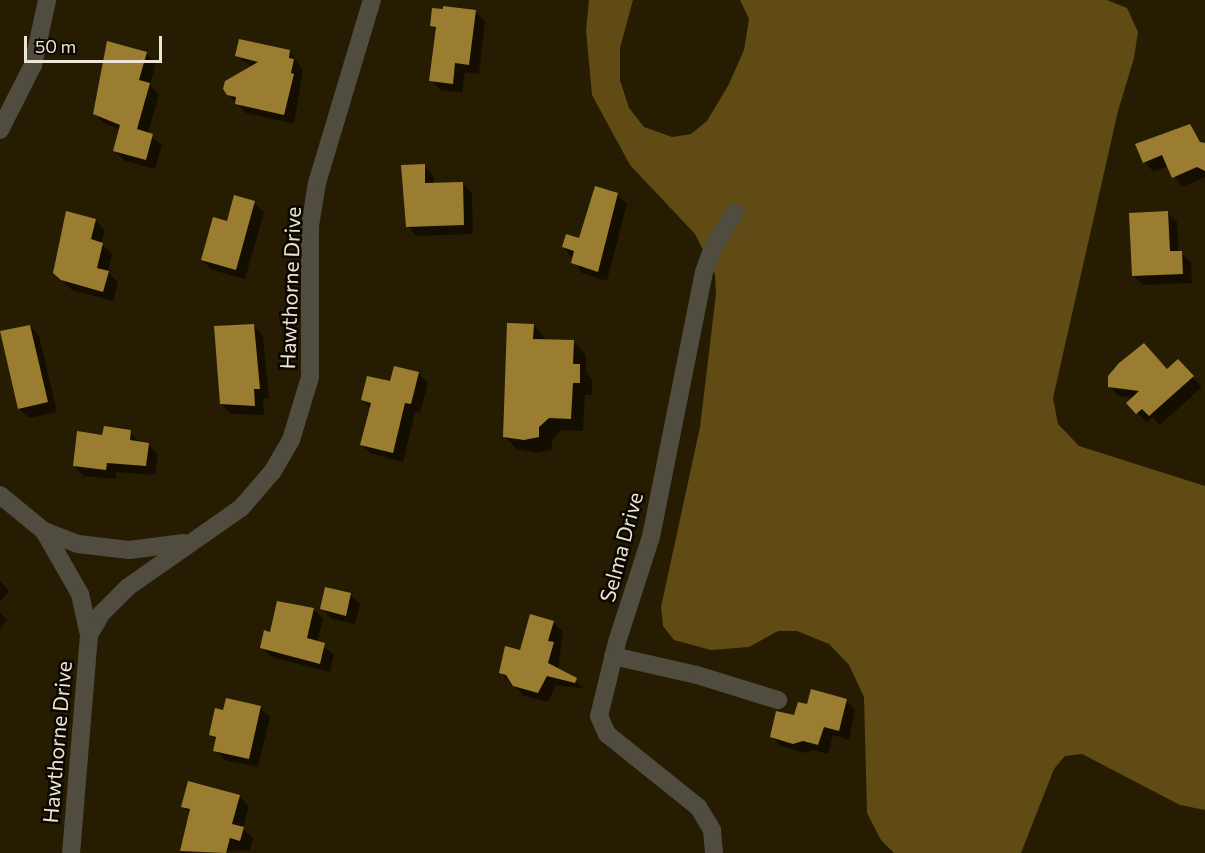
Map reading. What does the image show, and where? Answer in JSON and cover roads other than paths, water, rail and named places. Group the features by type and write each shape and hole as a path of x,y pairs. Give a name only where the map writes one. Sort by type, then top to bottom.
{"street":[{"path":"0,130 33,65 47,0"},
{"name":"Hawthorne Drive","path":"88,635 114,598 194,541 218,527 260,488 291,440 303,409 312,348 310,226 320,172 372,0"},
{"name":"Selma Drive","path":"714,853 712,830 698,807 646,769 603,728 602,696 651,537 704,272 712,250 735,212"},
{"name":"Hawthorne Drive","path":"0,495 44,531 78,544 129,550 194,541"},
{"name":"Hawthorne Drive","path":"44,531 80,594 88,635 70,853"},
{"path":"613,656 697,675 778,699"}]}
